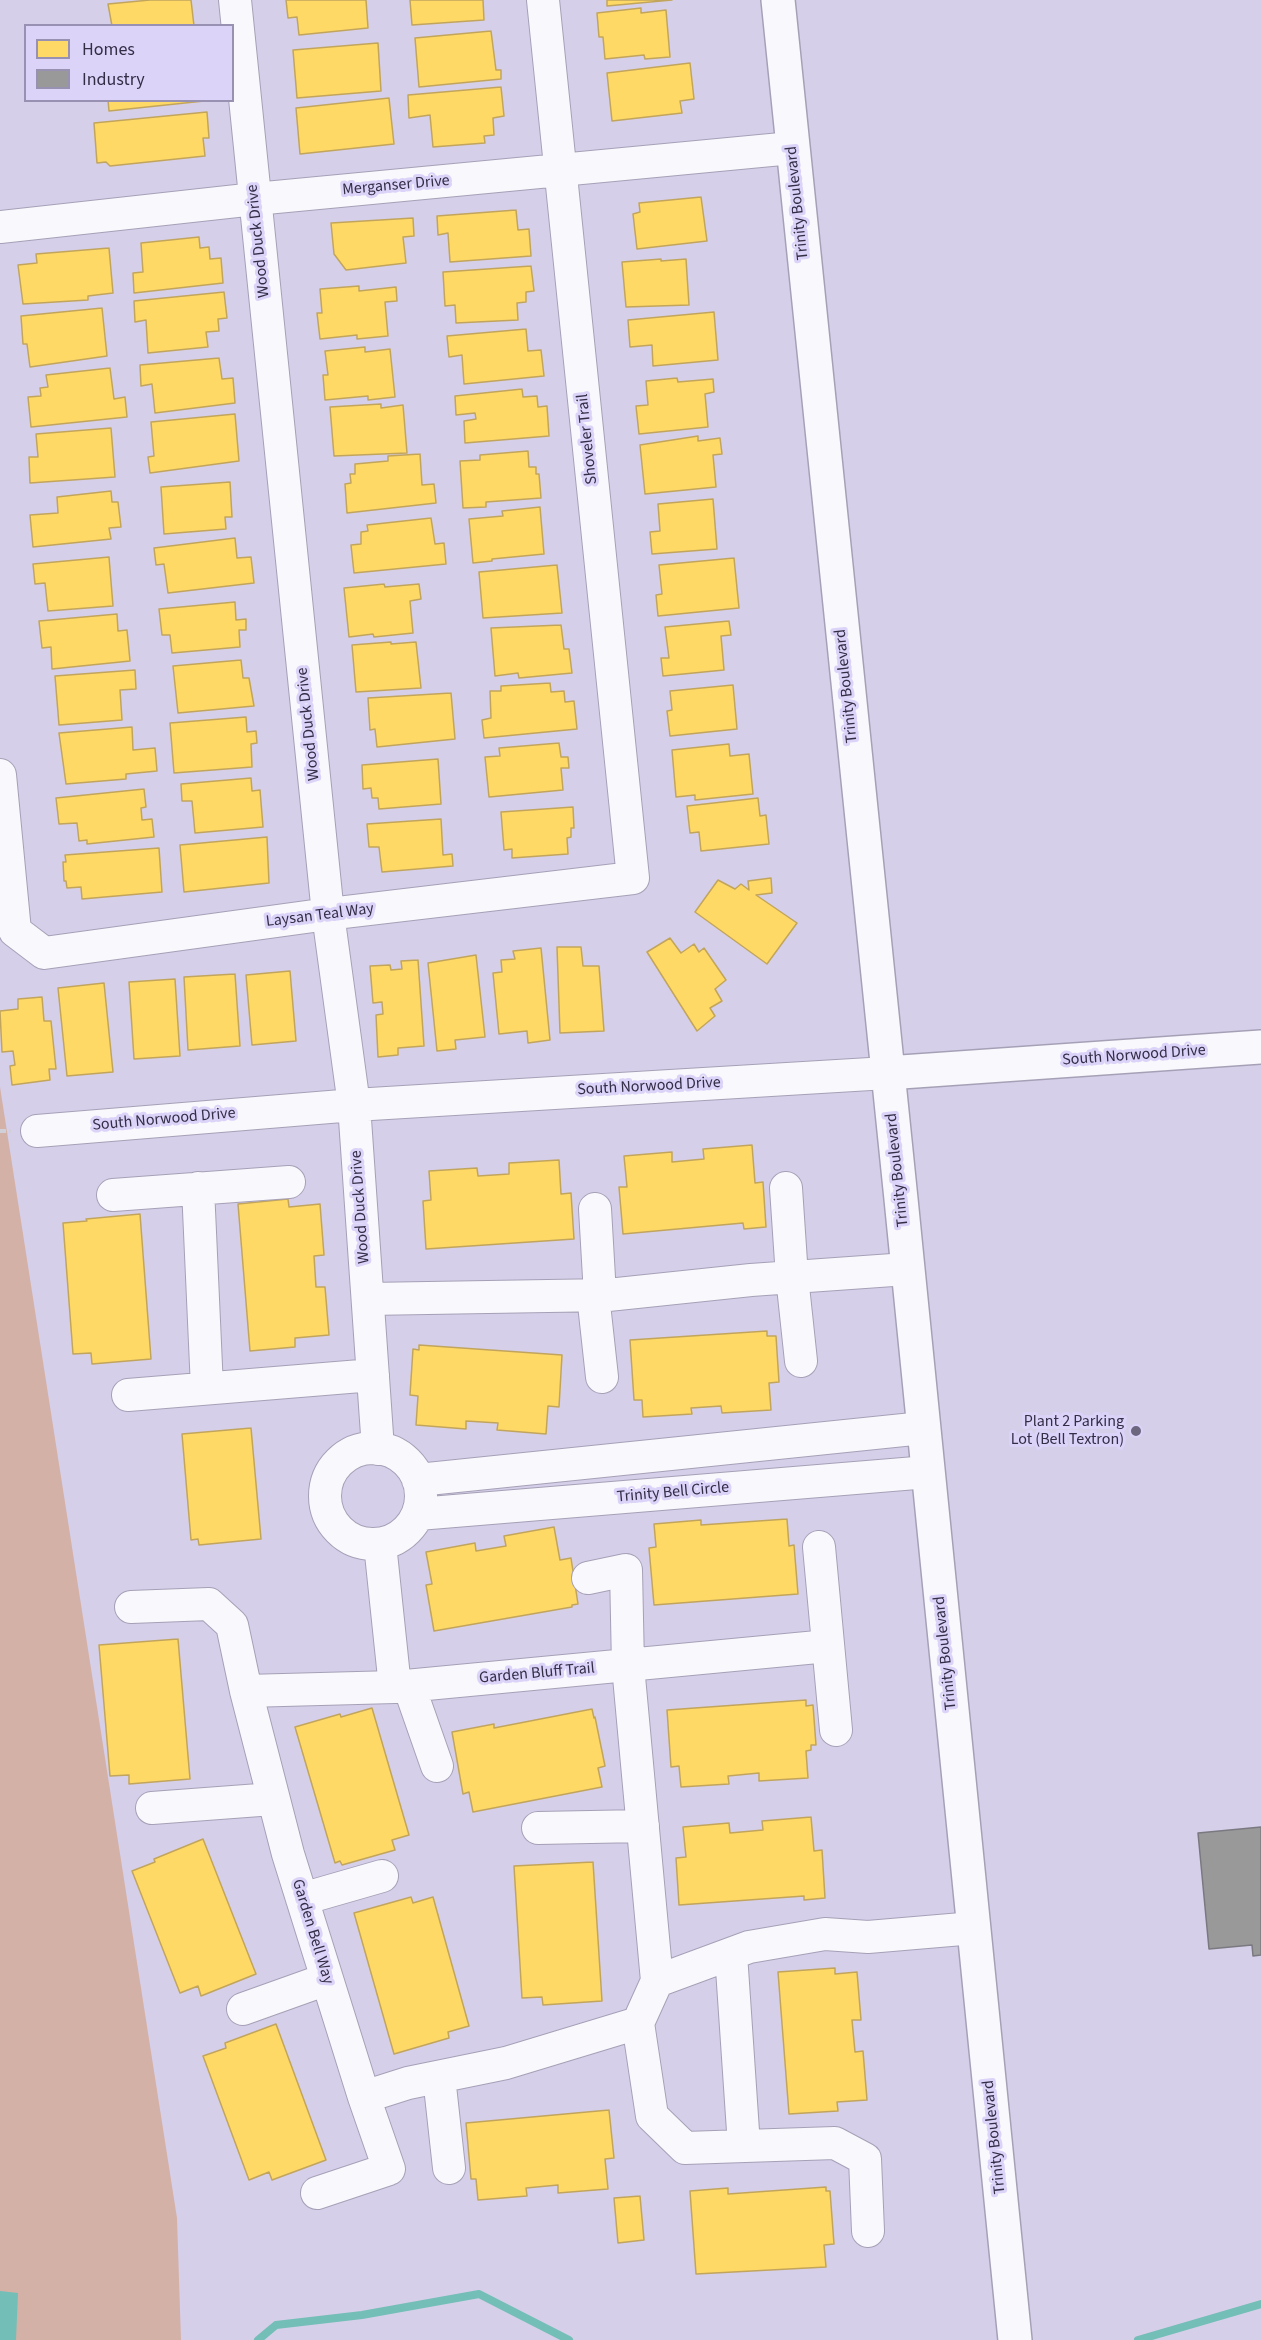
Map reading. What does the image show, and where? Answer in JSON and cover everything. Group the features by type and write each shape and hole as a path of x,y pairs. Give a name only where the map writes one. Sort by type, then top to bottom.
{"main road":[{"name":"Trinity Boulevard","path":"778,0 1015,2340"},
{"name":"South Norwood Drive","path":"887,1073 1261,1047"}],"street":[{"name":"Wood Duck Drive","path":"235,0 328,914 354,1105 378,1449"},
{"name":"Shoveler Trail","path":"543,0 633,878"},
{"name":"Merganser Drive","path":"0,227 255,199 792,148"},
{"name":"Laysan Teal Way","path":"0,775 15,931 44,953 328,914 633,878"},
{"name":"South Norwood Drive","path":"37,1131 354,1105 887,1073"},
{"path":"113,1195 289,1182"},
{"path":"198,1188 207,1388"},
{"path":"786,1188 801,1361"},
{"path":"595,1209 602,1377"},
{"path":"368,1299 597,1295 907,1269"},
{"path":"128,1395 373,1375"},
{"path":"418,1480 923,1428"},
{"path":"367,1448 387,1450 404,1459 418,1480 421,1494 418,1514 410,1527 397,1538 380,1544 362,1543 346,1536 333,1523 326,1506 326,1486 334,1468 348,1454 367,1448"},
{"name":"Trinity Bell Circle","path":"418,1514 928,1472"},
{"path":"380,1544 402,1687 437,1766"},
{"path":"819,1547 836,1730"},
{"path":"588,1578 626,1570 628,1666 657,1981 638,2023 652,2116 685,2148 835,2143 865,2159 868,2231"},
{"name":"Garden Bell Way","path":"131,1607 209,1604 232,1625 273,1799 327,1979 389,2169 317,2193"},
{"name":"Garden Bluff Trail","path":"246,1691 402,1687 828,1646"},
{"path":"152,1808 273,1799"},
{"path":"538,1828 643,1826"},
{"path":"302,1899 382,1875"},
{"path":"657,1981 749,1947 825,1934 868,1937 974,1929"},
{"path":"731,1954 744,2146"},
{"path":"243,2009 327,1979"},
{"path":"364,2097 439,2077 506,2063 638,2023"},
{"path":"439,2077 449,2168"}],"shaded area":[{"path":"0,1087 177,2218 181,2340 0,2340"},
{"path":"0,2291 18,2293 16,2340 0,2340"}],"building: Homes":[{"path":"150,0 191,0 194,24 112,24 108,4"},
{"path":"286,0 366,0 368,28 299,35 297,17 288,18"},
{"path":"410,0 483,0 484,20 412,25"},
{"path":"607,0 672,0 607,6"},
{"path":"641,8 641,13 666,10 670,57 645,59 644,55 605,59 603,37 599,37 597,13"},
{"path":"491,31 496,70 501,70 501,79 419,87 415,38"},
{"path":"378,43 381,91 297,98 293,50"},
{"path":"690,63 694,99 680,101 682,113 612,121 607,73"},
{"path":"501,87 504,116 493,118 494,135 484,136 485,143 433,147 430,115 409,118 408,95"},
{"path":"389,98 394,144 300,154 296,108"},
{"path":"108,102 194,102 109,111"},
{"path":"207,112 209,138 203,138 205,156 110,166 106,162 97,163 94,123"},
{"path":"701,197 707,241 637,249 633,214 640,212 639,203"},
{"path":"516,210 518,230 529,229 531,256 450,262 448,233 438,235 437,216"},
{"path":"413,218 414,236 403,237 406,263 346,270 334,254 331,223"},
{"path":"199,237 200,248 209,247 210,259 221,258 223,283 134,293 133,273 143,272 141,243"},
{"path":"109,248 113,293 88,296 88,300 23,304 18,265 37,263 36,254"},
{"path":"661,259 661,261 686,259 689,305 626,307 622,262"},
{"path":"531,266 534,291 526,292 526,302 517,303 518,320 456,323 455,305 445,306 443,272"},
{"path":"359,286 359,291 396,287 397,301 385,302 388,336 357,339 357,335 320,339 317,313 322,313 320,289"},
{"path":"224,292 227,318 218,319 219,331 206,332 208,347 148,353 146,320 135,322 134,301"},
{"path":"102,308 107,356 30,367 27,344 23,344 21,316"},
{"path":"714,312 718,360 653,366 652,345 630,347 628,320"},
{"path":"526,329 528,351 541,350 544,376 464,384 462,355 449,357 447,336"},
{"path":"365,347 365,352 390,349 395,397 368,400 368,396 325,400 323,375 328,375 325,351"},
{"path":"219,358 222,379 233,378 235,403 155,413 152,384 141,386 140,365"},
{"path":"110,368 114,399 125,397 127,417 31,427 28,397 41,396 40,388 48,387 46,375"},
{"path":"677,378 678,382 713,379 714,392 705,394 708,427 639,434 636,406 648,405 646,381"},
{"path":"522,389 523,397 537,396 538,407 547,406 549,436 465,443 464,421 476,419 475,413 456,415 455,396"},
{"path":"381,404 381,408 403,405 407,453 334,456 330,407"},
{"path":"235,414 239,461 150,473 148,457 154,456 151,422"},
{"path":"111,428 115,477 30,483 29,457 38,457 36,434"},
{"path":"698,436 698,441 720,438 722,454 713,455 716,487 645,494 640,445"},
{"path":"528,451 529,467 536,467 536,474 539,474 541,498 486,502 486,507 463,508 460,461 480,460 480,455"},
{"path":"420,454 422,485 434,484 436,503 347,513 345,484 351,483 350,474 355,474 355,464 388,461 388,456"},
{"path":"230,482 232,517 225,517 226,529 164,534 161,487"},
{"path":"111,491 112,502 118,502 121,527 109,528 111,539 33,547 30,515 58,513 57,497"},
{"path":"713,499 717,549 652,554 650,532 660,531 658,504"},
{"path":"540,507 544,554 473,563 469,519 503,516 502,511"},
{"path":"431,518 435,544 444,543 446,564 354,573 351,545 361,544 361,532 368,531 367,525"},
{"path":"235,538 237,558 251,557 254,583 168,593 164,564 156,565 154,548"},
{"path":"109,557 113,606 48,611 45,583 35,584 33,564"},
{"path":"734,558 739,608 658,616 656,595 662,594 659,565"},
{"path":"557,565 562,613 483,618 479,572"},
{"path":"384,584 385,587 419,584 421,599 410,601 413,633 349,637 344,588"},
{"path":"235,602 236,620 246,619 246,630 239,630 240,647 172,653 170,635 162,635 159,609"},
{"path":"117,614 118,631 127,630 130,661 52,669 51,647 42,648 39,621"},
{"path":"729,621 731,635 721,636 724,670 663,676 661,658 669,658 665,627"},
{"path":"561,625 564,649 569,649 572,673 519,678 518,673 495,676 491,628"},
{"path":"391,642 391,644 416,642 421,688 356,692 352,645"},
{"path":"241,660 243,678 249,678 254,706 178,713 173,666"},
{"path":"135,670 136,689 120,690 122,720 59,725 55,676"},
{"path":"550,683 551,692 564,691 565,702 574,701 577,729 484,738 482,720 491,718 490,691 501,691 501,686"},
{"path":"733,685 737,729 670,736 667,711 672,710 670,691"},
{"path":"451,693 455,739 377,747 375,729 370,730 368,698"},
{"path":"246,717 247,732 256,731 257,743 251,744 252,767 174,773 170,723"},
{"path":"132,727 133,750 155,748 157,771 126,774 126,779 66,784 59,733"},
{"path":"559,743 561,757 568,757 569,768 561,768 563,790 489,797 485,757 500,756 499,748"},
{"path":"729,744 730,756 749,754 753,794 695,800 695,795 676,797 672,750"},
{"path":"438,759 441,804 379,809 378,798 372,798 371,788 363,789 362,765"},
{"path":"251,778 252,791 260,790 263,827 195,833 192,801 182,801 181,784"},
{"path":"144,789 146,807 141,808 142,820 152,819 154,837 87,844 87,840 79,841 77,823 59,824 56,798"},
{"path":"758,798 760,816 766,815 769,844 701,851 699,832 690,833 687,806"},
{"path":"573,807 574,828 571,828 571,837 567,838 568,854 512,858 512,849 504,850 501,812"},
{"path":"441,819 443,855 452,854 453,866 382,872 379,847 369,847 367,824"},
{"path":"267,837 269,883 184,892 180,845"},
{"path":"159,848 162,892 82,899 81,887 67,888 66,881 64,881 65,855"},
{"path":"771,878 772,893 756,895 797,923 767,964 695,912 718,880 735,889 741,884 749,890 748,881"},
{"path":"670,938 681,953 694,944 699,952 704,948 726,980 715,989 722,1001 710,1008 715,1016 697,1031 647,952"},
{"path":"557,947 581,947 583,966 599,966 604,1031 560,1033"},
{"path":"541,948 550,1040 528,1043 527,1031 499,1034 493,973 502,972 501,960 515,959 513,951"},
{"path":"476,955 485,1037 455,1040 456,1049 437,1051 428,963"},
{"path":"418,960 424,1046 398,1048 398,1055 378,1057 376,1015 383,1014 382,1002 373,1003 370,966 390,965 391,970 402,969 401,961"},
{"path":"290,971 296,1041 252,1045 246,975"},
{"path":"235,974 240,1046 188,1050 184,977"},
{"path":"175,979 180,1056 134,1059 129,982"},
{"path":"104,983 113,1072 67,1076 58,988"},
{"path":"42,997 44,1021 51,1021 56,1069 49,1069 50,1080 12,1085 10,1066 15,1065 13,1051 2,1052 0,1011 18,1009 18,999"},
{"path":"752,1145 755,1183 763,1182 766,1227 744,1229 743,1223 623,1234 619,1187 627,1187 624,1156 672,1152 672,1162 704,1159 703,1149"},
{"path":"559,1160 561,1194 571,1193 574,1239 426,1249 423,1201 431,1200 429,1171 477,1168 478,1176 509,1174 509,1163"},
{"path":"288,1199 289,1207 320,1204 324,1255 314,1256 316,1287 325,1287 329,1335 295,1338 295,1347 250,1351 238,1204"},
{"path":"140,1214 151,1359 92,1364 91,1353 73,1354 63,1223"},
{"path":"767,1331 767,1336 776,1336 779,1382 769,1383 771,1410 722,1413 721,1406 691,1408 692,1414 643,1417 642,1400 634,1400 630,1340"},
{"path":"419,1345 562,1355 559,1407 548,1406 546,1434 497,1430 498,1423 466,1421 466,1429 416,1425 418,1396 410,1395 413,1349 419,1350"},
{"path":"251,1428 261,1539 199,1545 198,1539 191,1540 182,1434"},
{"path":"787,1519 789,1546 794,1545 798,1594 654,1605 649,1548 656,1547 654,1524 701,1520 701,1525"},
{"path":"554,1527 560,1560 571,1558 578,1604 572,1607 434,1631 426,1585 432,1584 426,1552 475,1543 476,1551 506,1546 504,1536"},
{"path":"178,1639 190,1779 129,1784 129,1775 110,1776 99,1645"},
{"path":"806,1700 806,1706 813,1705 816,1745 811,1745 811,1750 806,1751 808,1778 759,1781 759,1773 728,1776 729,1784 681,1787 679,1766 671,1767 667,1710"},
{"path":"372,1708 409,1835 392,1840 395,1850 342,1865 340,1861 335,1863 295,1727 340,1714 341,1717"},
{"path":"592,1709 605,1766 598,1768 602,1787 473,1812 469,1792 463,1794 452,1732 494,1724 494,1728"},
{"path":"811,1817 814,1851 822,1850 825,1898 804,1900 804,1896 679,1905 676,1858 686,1857 683,1827 729,1823 730,1833 763,1830 762,1821"},
{"path":"203,1839 256,1974 201,1996 198,1986 180,1993 132,1871 155,1862 154,1859"},
{"path":"593,1862 602,2001 543,2005 542,1997 522,1998 514,1866"},
{"path":"411,1897 413,1903 433,1897 469,2026 448,2032 449,2038 394,2054 354,1913"},
{"path":"835,1968 835,1974 857,1972 861,2020 852,2020 855,2052 863,2051 867,2100 837,2102 838,2111 789,2114 778,1972"},
{"path":"276,2024 326,2160 272,2180 269,2172 249,2180 203,2056 226,2048 225,2043"},
{"path":"609,2110 614,2158 605,2159 608,2189 558,2193 558,2185 526,2188 527,2196 478,2200 476,2179 471,2179 466,2123"},
{"path":"826,2187 826,2191 830,2191 834,2244 824,2245 826,2267 696,2274 690,2191 728,2188 728,2194"},
{"path":"640,2196 644,2240 618,2243 614,2198"}],"building: Industry":[{"path":"1261,1827 1261,1955 1253,1956 1252,1945 1209,1949 1198,1833"}],"waterway":[{"path":"258,2340 276,2325 362,2315 479,2294 569,2340"},
{"path":"1138,2340 1261,2304"}],"place":[{"name":"Plant 2 Parking Lot (Bell Textron)","path":"1136,1431"}]}
